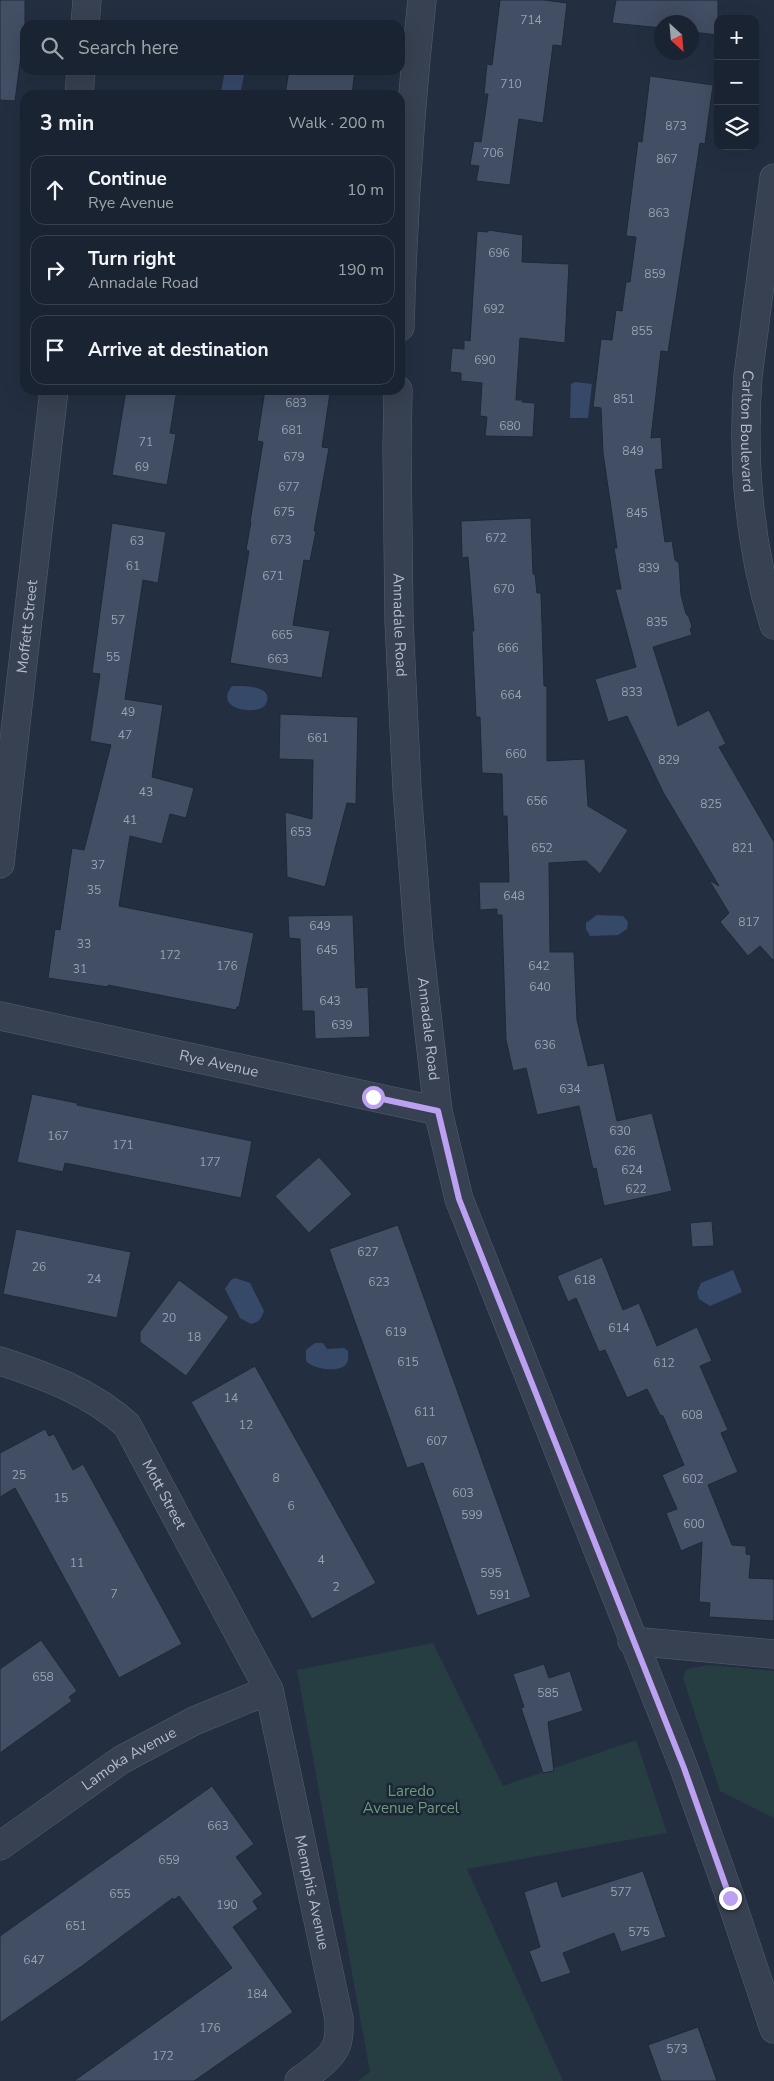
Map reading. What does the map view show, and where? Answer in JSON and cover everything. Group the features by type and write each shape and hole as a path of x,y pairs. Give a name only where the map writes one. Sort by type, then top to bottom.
{"street":[{"path":"85,20 87,0"},
{"path":"405,208 413,81 422,0"},
{"path":"80,90 81,75"},
{"name":"Carlton Boulevard","path":"774,178 748,376 746,407 747,471 752,531 766,600 774,625"},
{"name":"Moffett Street","path":"0,864 53,395"},
{"name":"Annadale Road","path":"398,395 399,621 407,789 419,945 438,1111 459,1199 632,1641 684,1768 774,2029"},
{"name":"Rye Avenue","path":"0,1016 438,1111"},
{"name":"Mott Street","path":"0,1361 50,1378 90,1398 110,1410 127,1426 269,1690"},
{"path":"632,1641 774,1654"},
{"name":"Lamoka Avenue","path":"0,1846 120,1760 194,1721 269,1690"},
{"name":"Memphis Avenue","path":"269,1690 339,2018 336,2048 320,2065 299,2081"}],"green space":[{"name":"Laredo Avenue Parcel","path":"433,1643 503,1786 636,1740 667,1833 467,1869 563,2081 358,2081 370,2072 297,1670"},
{"path":"709,1665 774,1671 774,1818 720,1791 683,1678 687,1669"}],"water":[{"path":"224,75 244,75 241,90 221,90"},
{"path":"575,382 592,384 588,418 570,418 571,384"},
{"path":"232,686 260,689 267,696 266,704 262,708 254,710 235,707 227,699"},
{"path":"597,915 623,916 628,922 627,929 618,935 590,936 586,929 586,923"},
{"path":"733,1270 742,1292 710,1306 699,1299 697,1292 701,1283"},
{"path":"235,1278 250,1283 264,1311 258,1321 251,1324 240,1318 225,1289 231,1280"},
{"path":"315,1343 323,1343 327,1349 344,1348 348,1351 347,1363 344,1366 333,1369 320,1368 309,1364 306,1361 306,1350"}],"building":[{"path":"0,0 25,0 25,20 20,20 20,64 15,101 0,100"},
{"path":"500,0 544,0 567,3 562,46 553,45 543,123 519,119 510,185 476,181 479,166 470,165 474,141 481,142 488,94 484,94 487,64 492,65"},
{"path":"616,0 718,0 718,15 714,15 714,35 699,33 699,15 654,15 654,27 612,23"},
{"path":"288,75 354,75 353,90 286,90"},
{"path":"650,76 713,85 705,144 700,143 668,352 661,351 651,438 661,437 663,469 655,470 665,542 672,541 675,560 679,563 681,595 692,627 690,629 692,635 653,647 678,726 709,710 726,744 719,747 774,842 774,961 760,946 748,956 720,922 729,913 709,880 719,886 663,792 627,716 608,722 595,679 636,667 615,589 621,589 614,548 617,548 603,453 601,408 593,407 601,339 612,340 616,310 622,311 626,282 630,282 636,237 626,236 638,141 642,142"},
{"path":"488,230 523,235 522,262 569,264 565,343 520,338 516,400 535,403 533,437 485,436 487,417 480,416 482,383 461,381 461,373 450,372 452,348 464,349 464,340 470,341 477,231 488,232"},
{"path":"125,395 176,395 170,433 176,434 167,485 112,475"},
{"path":"264,395 330,395 322,447 329,448 314,531 316,531 310,561 304,560 293,625 330,631 322,678 230,663 249,551 246,550 263,442 257,441"},
{"path":"531,518 533,574 535,574 537,593 541,593 544,686 547,686 547,761 585,759 588,806 628,830 600,874 586,861 549,863 550,952 574,952 577,1020 588,1066 604,1063 617,1121 652,1113 672,1191 604,1206 596,1168 593,1169 579,1106 537,1115 526,1068 513,1071 506,1040 502,915 497,915 497,909 480,910 479,882 509,882 507,816 503,816 502,774 482,773 480,717 476,717 472,631 474,631 468,557 462,558 461,521"},
{"path":"112,523 166,532 158,583 143,580 125,699 163,705 152,777 194,788 186,818 170,814 162,844 130,836 119,906 254,933 239,1007 236,1010 108,985 108,987 48,978 55,929 60,930 72,848 84,850 111,745 90,741 100,674 92,673"},
{"path":"280,714 358,717 356,804 347,803 325,887 287,877 285,812 312,819 313,760 279,759"},
{"path":"353,915 356,988 368,987 370,1037 315,1039 314,1011 302,1011 300,939 289,938 288,916"},
{"path":"32,1094 252,1141 241,1198 65,1163 63,1172 17,1162"},
{"path":"319,1157 352,1194 309,1233 275,1196"},
{"path":"712,1221 714,1246 692,1247 690,1223"},
{"path":"398,1225 531,1597 477,1616 423,1463 407,1468 329,1249"},
{"path":"16,1229 131,1252 117,1318 3,1294"},
{"path":"602,1257 623,1310 639,1303 657,1346 697,1327 712,1361 700,1366 728,1430 721,1433 738,1472 708,1485 732,1545 746,1546 746,1554 751,1555 749,1578 774,1579 774,1621 709,1617 710,1603 699,1602 702,1542 681,1551 666,1513 677,1509 662,1475 684,1465 663,1416 660,1415 647,1389 627,1398 605,1350 599,1352 576,1298 568,1302 557,1276"},
{"path":"179,1280 229,1317 186,1376 140,1342 140,1332"},
{"path":"255,1366 376,1583 312,1619 191,1402"},
{"path":"45,1429 49,1436 54,1434 73,1470 83,1464 182,1644 119,1678 15,1488 0,1497 0,1453"},
{"path":"41,1640 77,1691 69,1697 72,1701 0,1753 0,1669"},
{"path":"544,1664 549,1678 570,1671 583,1711 548,1722 554,1771 543,1773 521,1708 524,1707 513,1674"},
{"path":"212,1786 254,1844 236,1857 263,1894 253,1901 258,1909 233,1927 293,2012 194,2081 74,2081 232,1968 179,1896 174,1900 173,1898 82,1966 0,2023 0,1936"},
{"path":"643,1871 666,1937 621,1952 614,1933 563,1953 571,1973 541,1983 529,1951 540,1947 524,1892 557,1881 562,1897"},
{"path":"698,2027 717,2081 661,2081 648,2045"}],"route":[{"path":"373,1097 438,1111 459,1199 632,1641 684,1768 730,1898"}]}
